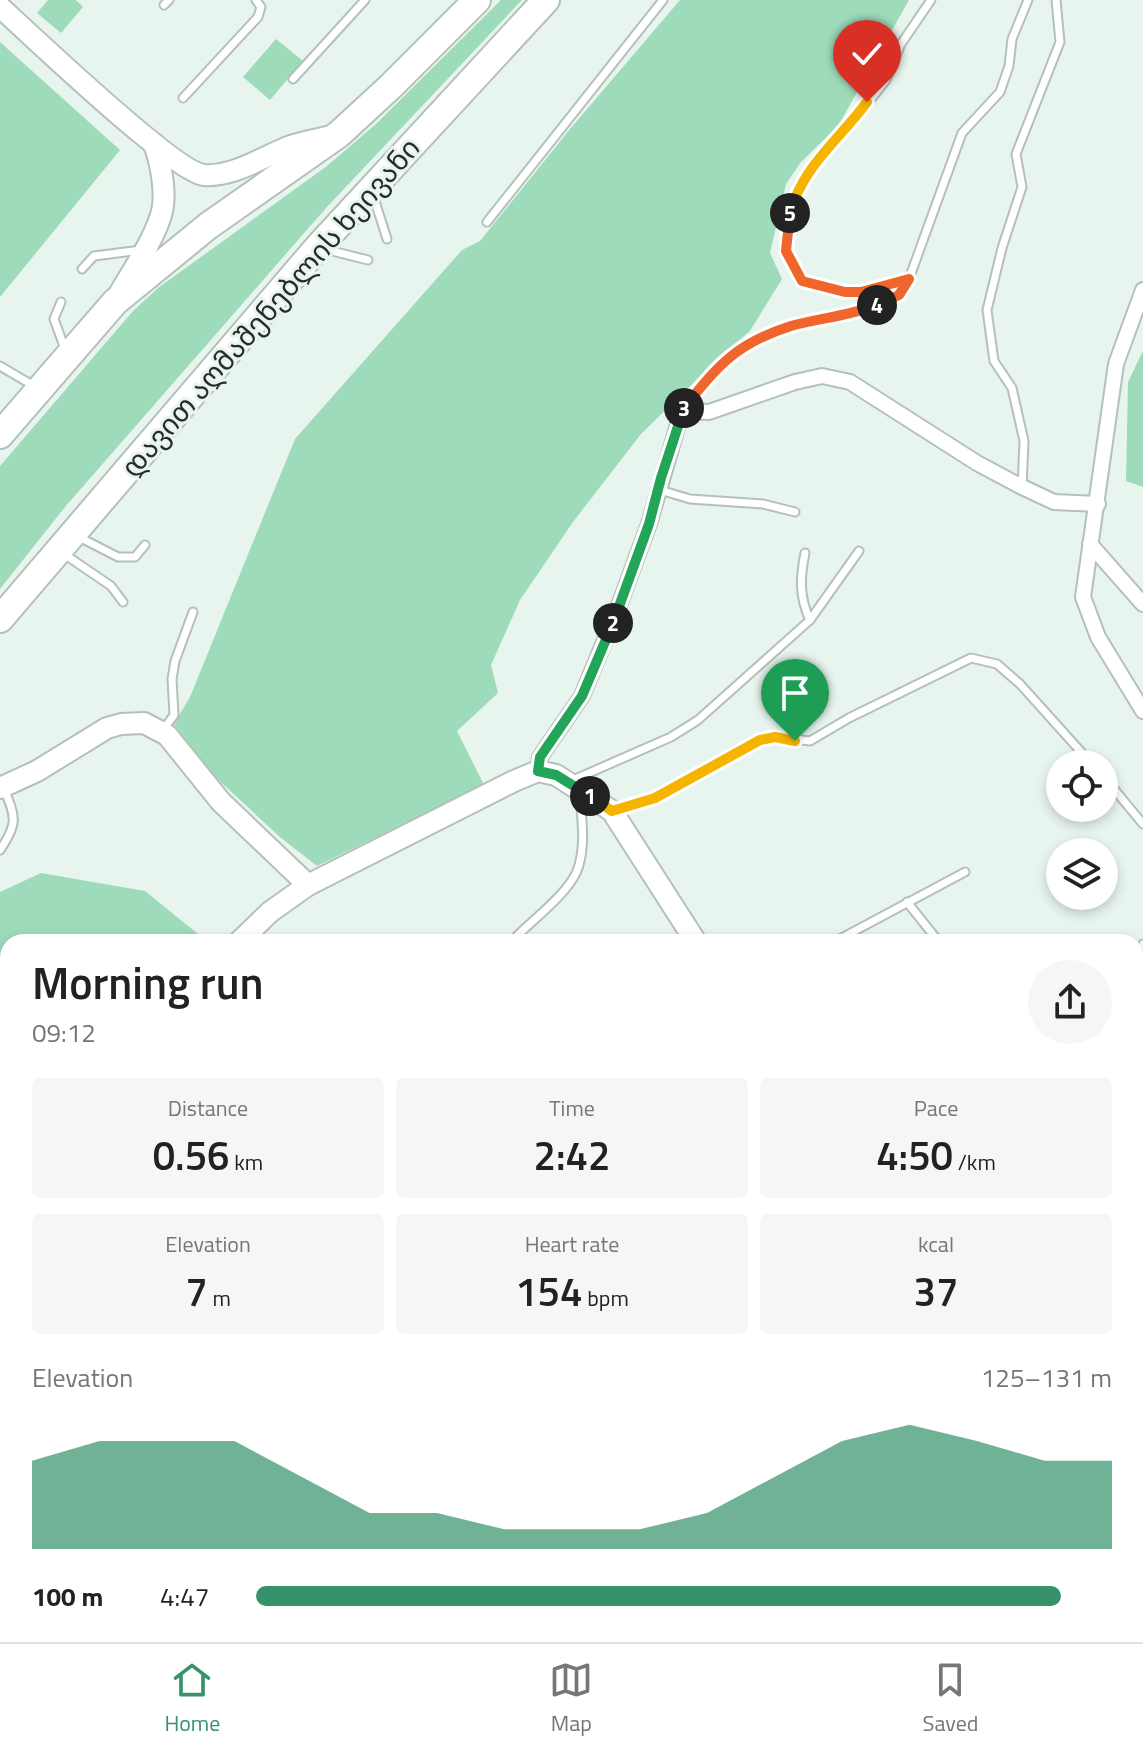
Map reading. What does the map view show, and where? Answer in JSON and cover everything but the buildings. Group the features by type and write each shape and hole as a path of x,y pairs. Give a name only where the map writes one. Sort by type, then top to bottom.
{"highway":[{"name":"დავით აღმაშენებლის ხეივანი","path":"0,619 318,247 546,0"},
{"name":"დავით აღმაშენებლის ხეივანი","path":"0,435 115,302 208,226 339,134 475,1"}],"street":[{"path":"0,7 187,170 201,175 217,174 292,146 339,134"},
{"path":"115,302 161,216 161,171 154,144"},
{"path":"1143,290 1116,364 1083,597 1098,637 1143,711"},
{"path":"538,771 540,757 582,696 603,646 649,524 682,411 709,412 795,382 822,376 850,382 977,463 1022,487 1054,502 1098,504"},
{"path":"1090,544 1143,604"},
{"path":"2,788 37,771 107,728 144,723 167,735 221,802 308,885"},
{"path":"247,934 308,885 538,771 556,775 612,811 691,934"}],"lane":[{"path":"183,98 258,17 261,7 256,0"},
{"path":"293,79 365,0"},
{"path":"487,222 663,0"},
{"path":"909,279 861,292 845,292 802,281 786,251 788,221 797,190 808,171 844,133 886,80 901,44 931,0"},
{"path":"682,411 716,368 748,344 792,326 856,313 899,295 909,279 962,133 1000,92 1009,66 1012,39 1028,0"},
{"path":"1022,487 1024,441 1012,388 994,361 987,310 1002,248 1022,187 1016,154 1060,42 1056,0"},
{"path":"371,189 387,239"},
{"path":"318,247 368,260"},
{"path":"82,269 94,256 143,250"},
{"path":"61,302 54,319 68,356"},
{"path":"0,366 39,390"},
{"path":"658,489 690,499 763,504 795,512"},
{"path":"66,542 118,557 135,557 145,545"},
{"path":"66,542 123,602"},
{"path":"519,934 577,872 583,834 574,786 698,720 810,620 859,551"},
{"path":"805,553 800,579 801,595 810,620"},
{"path":"161,732 174,715 172,679 175,661 193,612"},
{"path":"612,811 655,798 760,740 775,737 810,741 849,718 971,658 997,664 1079,750"},
{"path":"0,850 11,833 15,817 2,788"},
{"path":"1118,794 1143,824"},
{"path":"849,934 965,872"},
{"path":"907,902 933,934"}],"green space":[{"path":"48,0 76,0 83,7 61,33 37,13"},
{"path":"501,0 522,0 326,208 65,507 0,589 0,466 133,311 158,288 327,166 376,124"},
{"path":"680,0 909,0 838,126 801,162 786,184 770,253 782,279 750,331 641,434 573,522 520,600 491,665 498,693 457,731 484,785 317,866 281,838 212,774 174,724 190,697 295,439 462,250 480,241"},
{"path":"276,39 303,61 270,100 243,77"},
{"path":"0,42 120,150 0,297"},
{"path":"1143,351 1143,487 1126,481 1128,382"},
{"path":"41,873 145,891 198,934 0,934 0,892"}],"route":[{"path":"795,741 775,737 760,740 655,798 612,811 556,775 538,771 540,757 582,696 617,611 649,524 682,411 716,368 748,344 792,326 856,313 899,295 909,279 876,289 845,292 802,281 786,251 788,221 797,190 808,171 844,133 867,102"}]}
